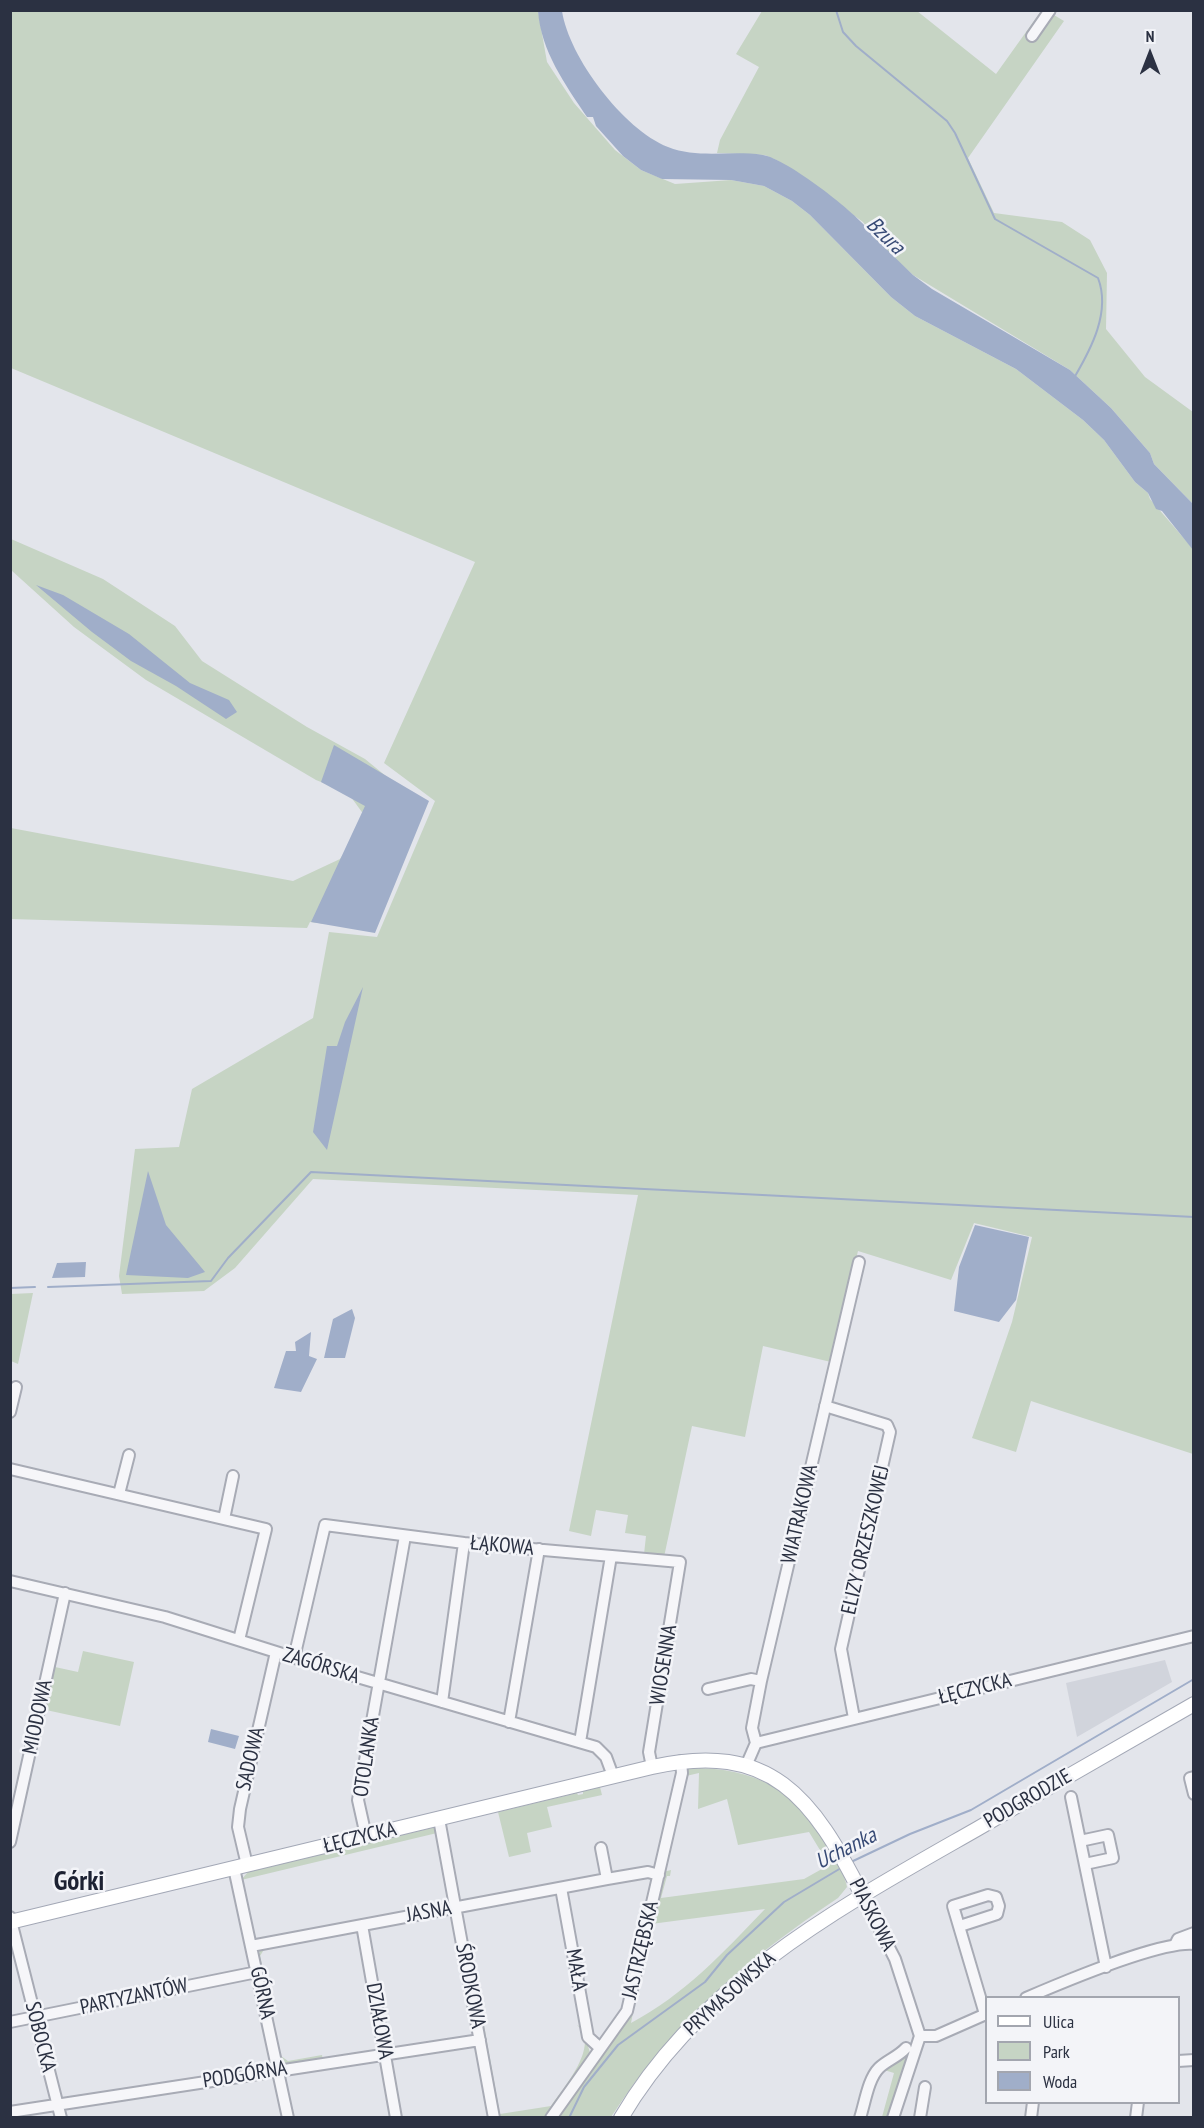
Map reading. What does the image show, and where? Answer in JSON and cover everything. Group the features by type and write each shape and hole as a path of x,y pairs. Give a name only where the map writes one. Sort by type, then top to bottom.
{"main road":[{"name":"PODGRODZIE","path":"862,1895 1194,1704"},
{"name":"ŁĘCZYCKA","path":"11,1921 652,1767 681,1761 710,1761"},
{"name":"PIASKOWA","path":"710,1761 746,1766 774,1779 796,1793 819,1819 862,1895"},
{"name":"PRYMASOWSKA","path":"621,2118 655,2068 709,2008 777,1951 862,1895"}],"street":[{"path":"1032,36 1050,10"},
{"name":"WIATRAKOWA","path":"746,1766 756,1743 752,1728 761,1681 859,1262"},
{"path":"10,1412 16,1387"},
{"name":"ELIZY ORZESZKOWEJ","path":"825,1406 887,1425 890,1432 841,1649 854,1718"},
{"path":"119,1494 129,1455"},
{"path":"10,1469 266,1529 239,1640"},
{"path":"224,1519 233,1476"},
{"name":"ŁĄKOWA","path":"294,1658 325,1525 464,1543 680,1562"},
{"name":"OTOLANKA","path":"366,1836 358,1800 405,1536"},
{"path":"442,1702 464,1543"},
{"path":"509,1722 539,1549"},
{"path":"580,1742 611,1556"},
{"name":"WIOSENNA","path":"652,1767 649,1752 680,1562"},
{"name":"ZAGÓRSKA","path":"10,1581 165,1617 294,1658 580,1742 602,1751 613,1776"},
{"name":"MIODOWA","path":"10,1842 65,1593"},
{"name":"ŁĘCZYCKA","path":"756,1743 1194,1636"},
{"name":"SADOWA","path":"240,1867 238,1827 240,1809 276,1652"},
{"path":"708,1689 751,1679 761,1681"},
{"name":"JASTRZĘBSKA","path":"551,2118 599,2047 627,2012 682,1773 681,1761"},
{"path":"1194,1777 1190,1778 1194,1794"},
{"path":"1071,1797 1106,1966"},
{"name":"ŚRODKOWA","path":"439,1819 494,2118"},
{"path":"1080,1841 1108,1835 1113,1858 1085,1864"},
{"path":"601,1848 607,1879"},
{"name":"GÓRNA","path":"240,1867 251,1946 288,2118"},
{"name":"JASNA","path":"251,1946 607,1879 648,1872 659,1875"},
{"name":"MAŁA","path":"561,1888 588,2037 599,2047"},
{"name":"PIASKOWA","path":"862,1895 892,1953 920,2037"},
{"name":"SOBOCKA","path":"11,1921 61,2118"},
{"name":"DZIAŁOWA","path":"362,1925 396,2118"},
{"path":"960,1926 985,2011"},
{"path":"1175,1944 1178,1939 1194,1933"},
{"path":"1031,1996 1106,1966 1175,1944 1194,1944"},
{"name":"PARTYZANTÓW","path":"10,2022 257,1972"},
{"path":"893,2118 920,2037 936,2036 985,2014"},
{"name":"PODGÓRNA","path":"10,2112 278,2069 480,2040"},
{"path":"860,2118 872,2079 878,2068 898,2057 906,2048"},
{"path":"920,2118 925,2087"}],"shaded area":[{"path":"1165,1660 1172,1682 1077,1737 1066,1683"}],"green space":[{"path":"10,11 538,11 547,62 574,103 615,150 641,170 675,184 731,180 764,186 792,201 810,215 891,297 915,316 1016,369 1083,420 1104,440 1135,482 1148,493 1150,499 1194,550 1193,1454 1031,1401 1016,1452 972,1438 1012,1322 1032,1237 974,1223 951,1280 858,1251 831,1362 763,1346 745,1437 692,1426 664,1557 644,1554 646,1536 625,1533 628,1515 596,1510 591,1536 569,1531 638,1195 313,1179 235,1268 204,1291 122,1294 119,1276 135,1149 179,1147 192,1089 313,1018 329,932 377,937 435,801 384,763 475,562 11,368"},
{"path":"762,11 917,11 996,74 1041,11 1056,11 1054,15 1064,21 968,158 994,213 1062,222 1090,240 1107,273 1106,329 1145,377 1193,412 1193,504 1154,464 1150,453 1111,408 1070,370 913,275 881,246 863,222 778,161 765,155 717,153 720,140 759,67 736,54"},
{"path":"11,539 103,579 175,626 202,661 307,727 365,759 414,799 367,929 310,922 307,928 11,919 11,828 293,881 340,859 367,819 348,793 316,780 146,680 74,627 11,570"},
{"path":"33,1293 18,1364 11,1361 11,1294"},
{"path":"83,1651 134,1662 120,1726 46,1710 55,1667 78,1672"},
{"path":"688,1768 733,1772 752,1777 787,1796 816,1826 839,1866 847,1887 838,1898 772,1945 713,1995 660,2051 611,2117 555,2118 629,2014 645,1952 631,2023 686,1986 719,1957 765,1909 651,1924 663,1872 671,1870 661,1898 804,1879 829,1865 809,1832 738,1845 727,1799 698,1809 699,1773 686,1776"},
{"path":"600,1787 602,1795 547,1807 552,1827 527,1833 531,1852 509,1857 498,1812 577,1793 578,1795 583,1794 583,1791"},
{"path":"436,1827 437,1833 241,1880 248,1872"},
{"path":"261,1948 265,1948 260,1956 281,2056 288,2061 322,2055 323,2060 287,2065 280,2060 258,1956"},
{"path":"478,1992 500,2114 551,2106 578,2066 583,2054 585,2043 583,2033 577,2025 583,2028 590,2053 546,2117 497,2117 476,1993"},
{"path":"910,2052 888,2117 882,2117 894,2073 881,2069"}],"water":[{"path":"538,11 562,11 575,49 601,90 633,125 651,138 679,151 763,155 788,166 852,213 871,233 877,231 877,240 913,275 932,289 1070,370 1111,408 1150,453 1154,464 1193,504 1193,550 1162,511 1156,509 1148,493 1135,482 1104,440 1083,420 1016,369 915,316 891,297 810,215 792,201 764,186 731,180 662,179 641,170 623,156 596,126 593,117 587,117 555,67 544,40"},
{"path":"36,585 63,595 129,634 190,683 229,700 237,712 226,719 176,686 131,661"},
{"path":"334,745 429,801 375,933 311,922 365,806 321,782"},
{"path":"363,987 327,1150 313,1132 327,1046 337,1046 345,1022"},
{"path":"148,1171 166,1225 205,1272 188,1278 126,1275"},
{"path":"975,1225 1029,1237 1016,1300 999,1322 954,1311 959,1267"},
{"path":"86,1262 85,1277 52,1278 57,1263"},
{"path":"352,1309 355,1318 345,1358 324,1358 333,1319"},
{"path":"311,1332 309,1356 317,1359 301,1392 274,1388 286,1351 296,1351 295,1342"},
{"path":"211,1729 239,1736 235,1749 208,1742"}],"waterway":[{"path":"836,10 843,32 856,46 947,121 955,133 995,219 1098,278 1101,291 1101,317 1087,355 1074,378"},
{"path":"48,1287 211,1281 228,1258 311,1172 1194,1217"},
{"path":"10,1288 35,1287"},
{"name":"Uchanka","path":"851,1862 910,1834 971,1810 1194,1679"},
{"name":"Uchanka","path":"569,2118 584,2087 618,2045 705,1982 727,1955 784,1902 841,1868"}],"district":[{"name":"Górki","path":"79,1882"}],"water label":[{"name":"Bzura","path":"885,236"}]}
